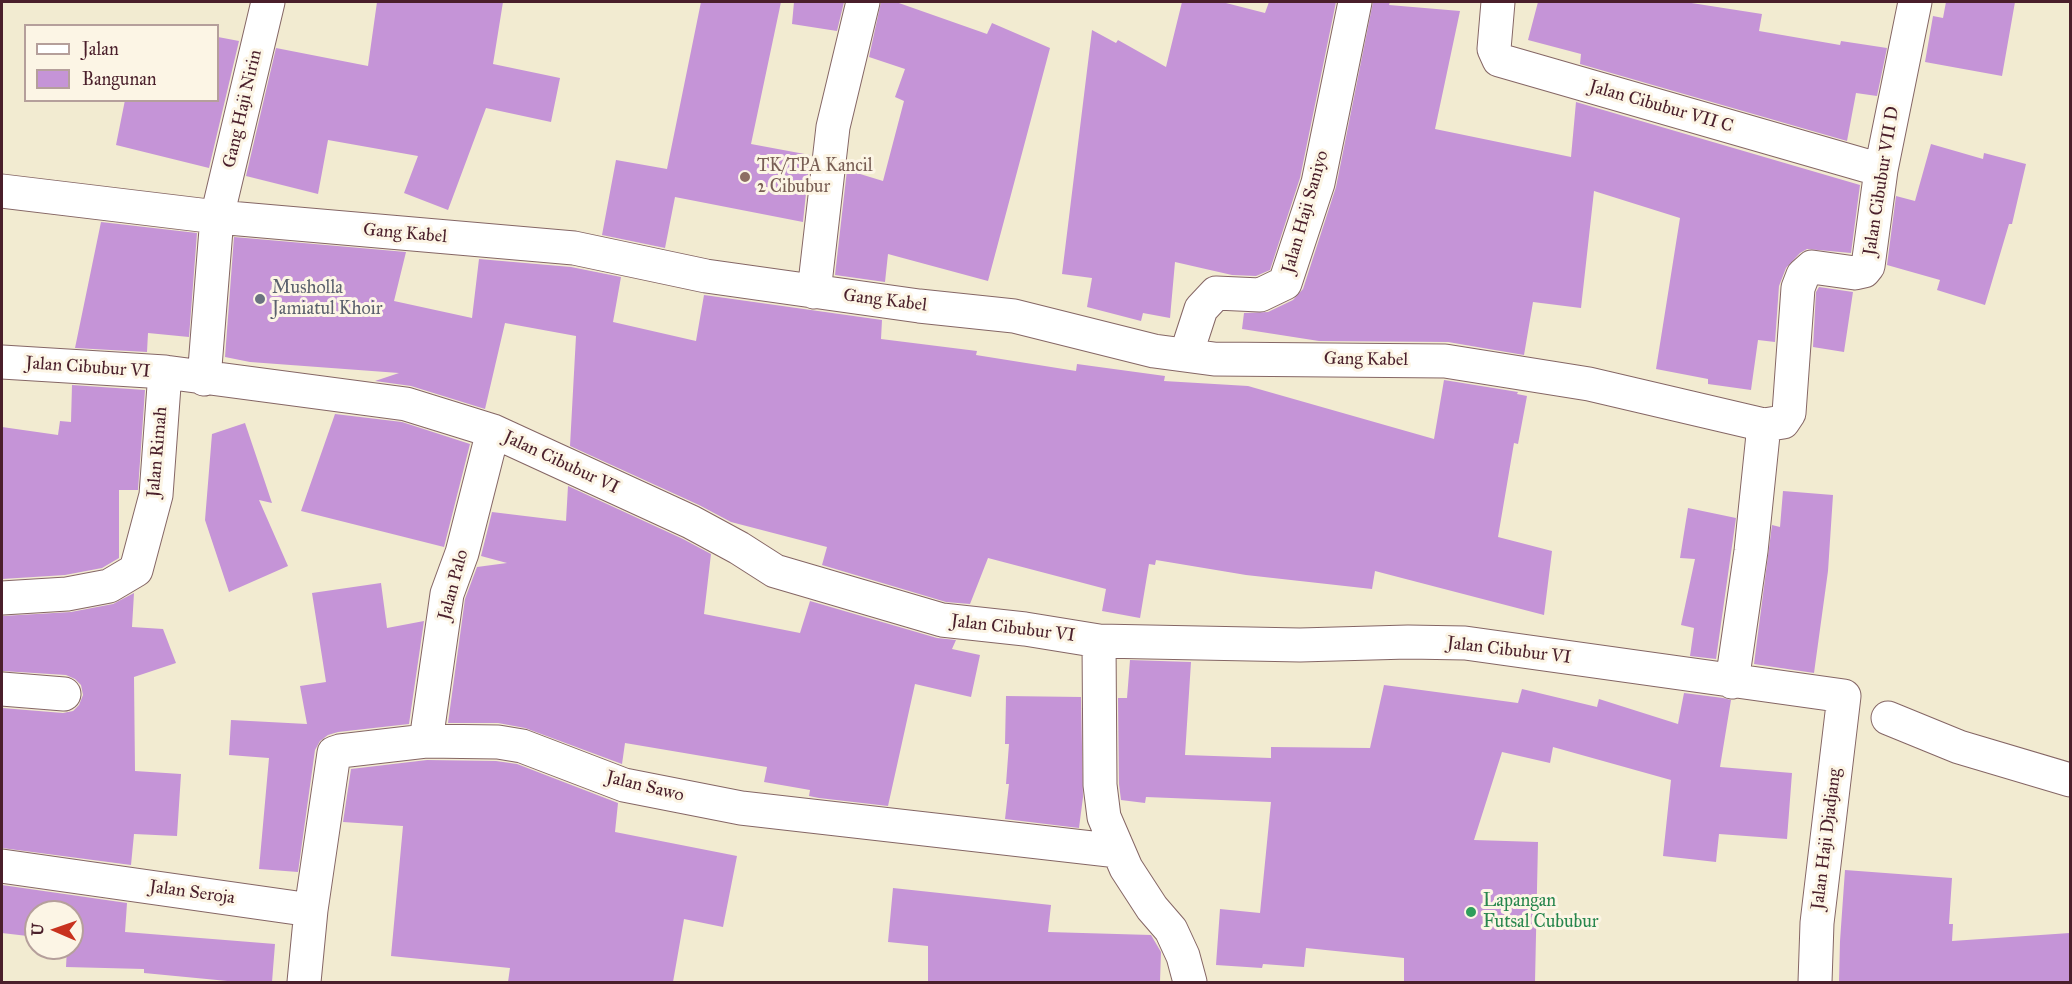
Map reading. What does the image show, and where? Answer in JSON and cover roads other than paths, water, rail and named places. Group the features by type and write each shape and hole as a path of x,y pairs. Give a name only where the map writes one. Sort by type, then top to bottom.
{"street":[{"name":"Gang Haji Nirin","path":"204,379 217,217 268,2"},
{"path":"814,292 833,127 863,2"},
{"name":"Jalan Haji Saniyo","path":"1186,355 1201,309 1216,293 1260,295 1285,283 1318,183 1355,2"},
{"name":"Jalan Cibubur VII C","path":"1498,2 1494,49 1499,60 1881,170"},
{"name":"Jalan Cibubur VII D","path":"1764,425 1784,422 1788,413 1798,288 1803,275 1812,267 1855,273 1863,271 1868,266 1881,170 1915,2"},
{"name":"Gang Kabel","path":"2,191 217,217 574,248 706,276 814,292 1014,316 1154,351 1214,359 1445,361 1589,384 1764,425"},
{"name":"Jalan Cibubur VI","path":"2,362 165,372 204,379 406,404 492,431 691,522 775,571 942,620 1099,640 1300,645 1465,643 1844,696"},
{"name":"Jalan Rimah","path":"2,598 67,594 109,586 136,570 156,495 165,372"},
{"path":"1732,681 1751,551 1764,425"},
{"name":"Jalan Palo","path":"426,741 447,594 462,553 492,431"},
{"name":"Jalan Cibubur VI","path":"1099,640 1100,785 1104,817 1118,851 1138,887 1171,930 1183,956 1190,982"},
{"path":"2,689 64,694"},
{"name":"Jalan Haji Djadjang","path":"1815,982 1817,923 1844,696"},
{"path":"1888,718 1959,747 2070,780"},
{"name":"Jalan Sawo","path":"310,910 334,753 426,741 498,742 522,746 624,785 741,807 1118,851"},
{"name":"Jalan Seroja","path":"2,866 310,910"},
{"path":"304,982 310,910"}],"place":[{"name":"TK/TPA Kancil 2 Cibubur","path":"745,177"},
{"name":"Musholla Jamiatul Khoir","path":"260,299"},
{"name":"Lapangan Futsal Cububur","path":"1471,912"}]}
